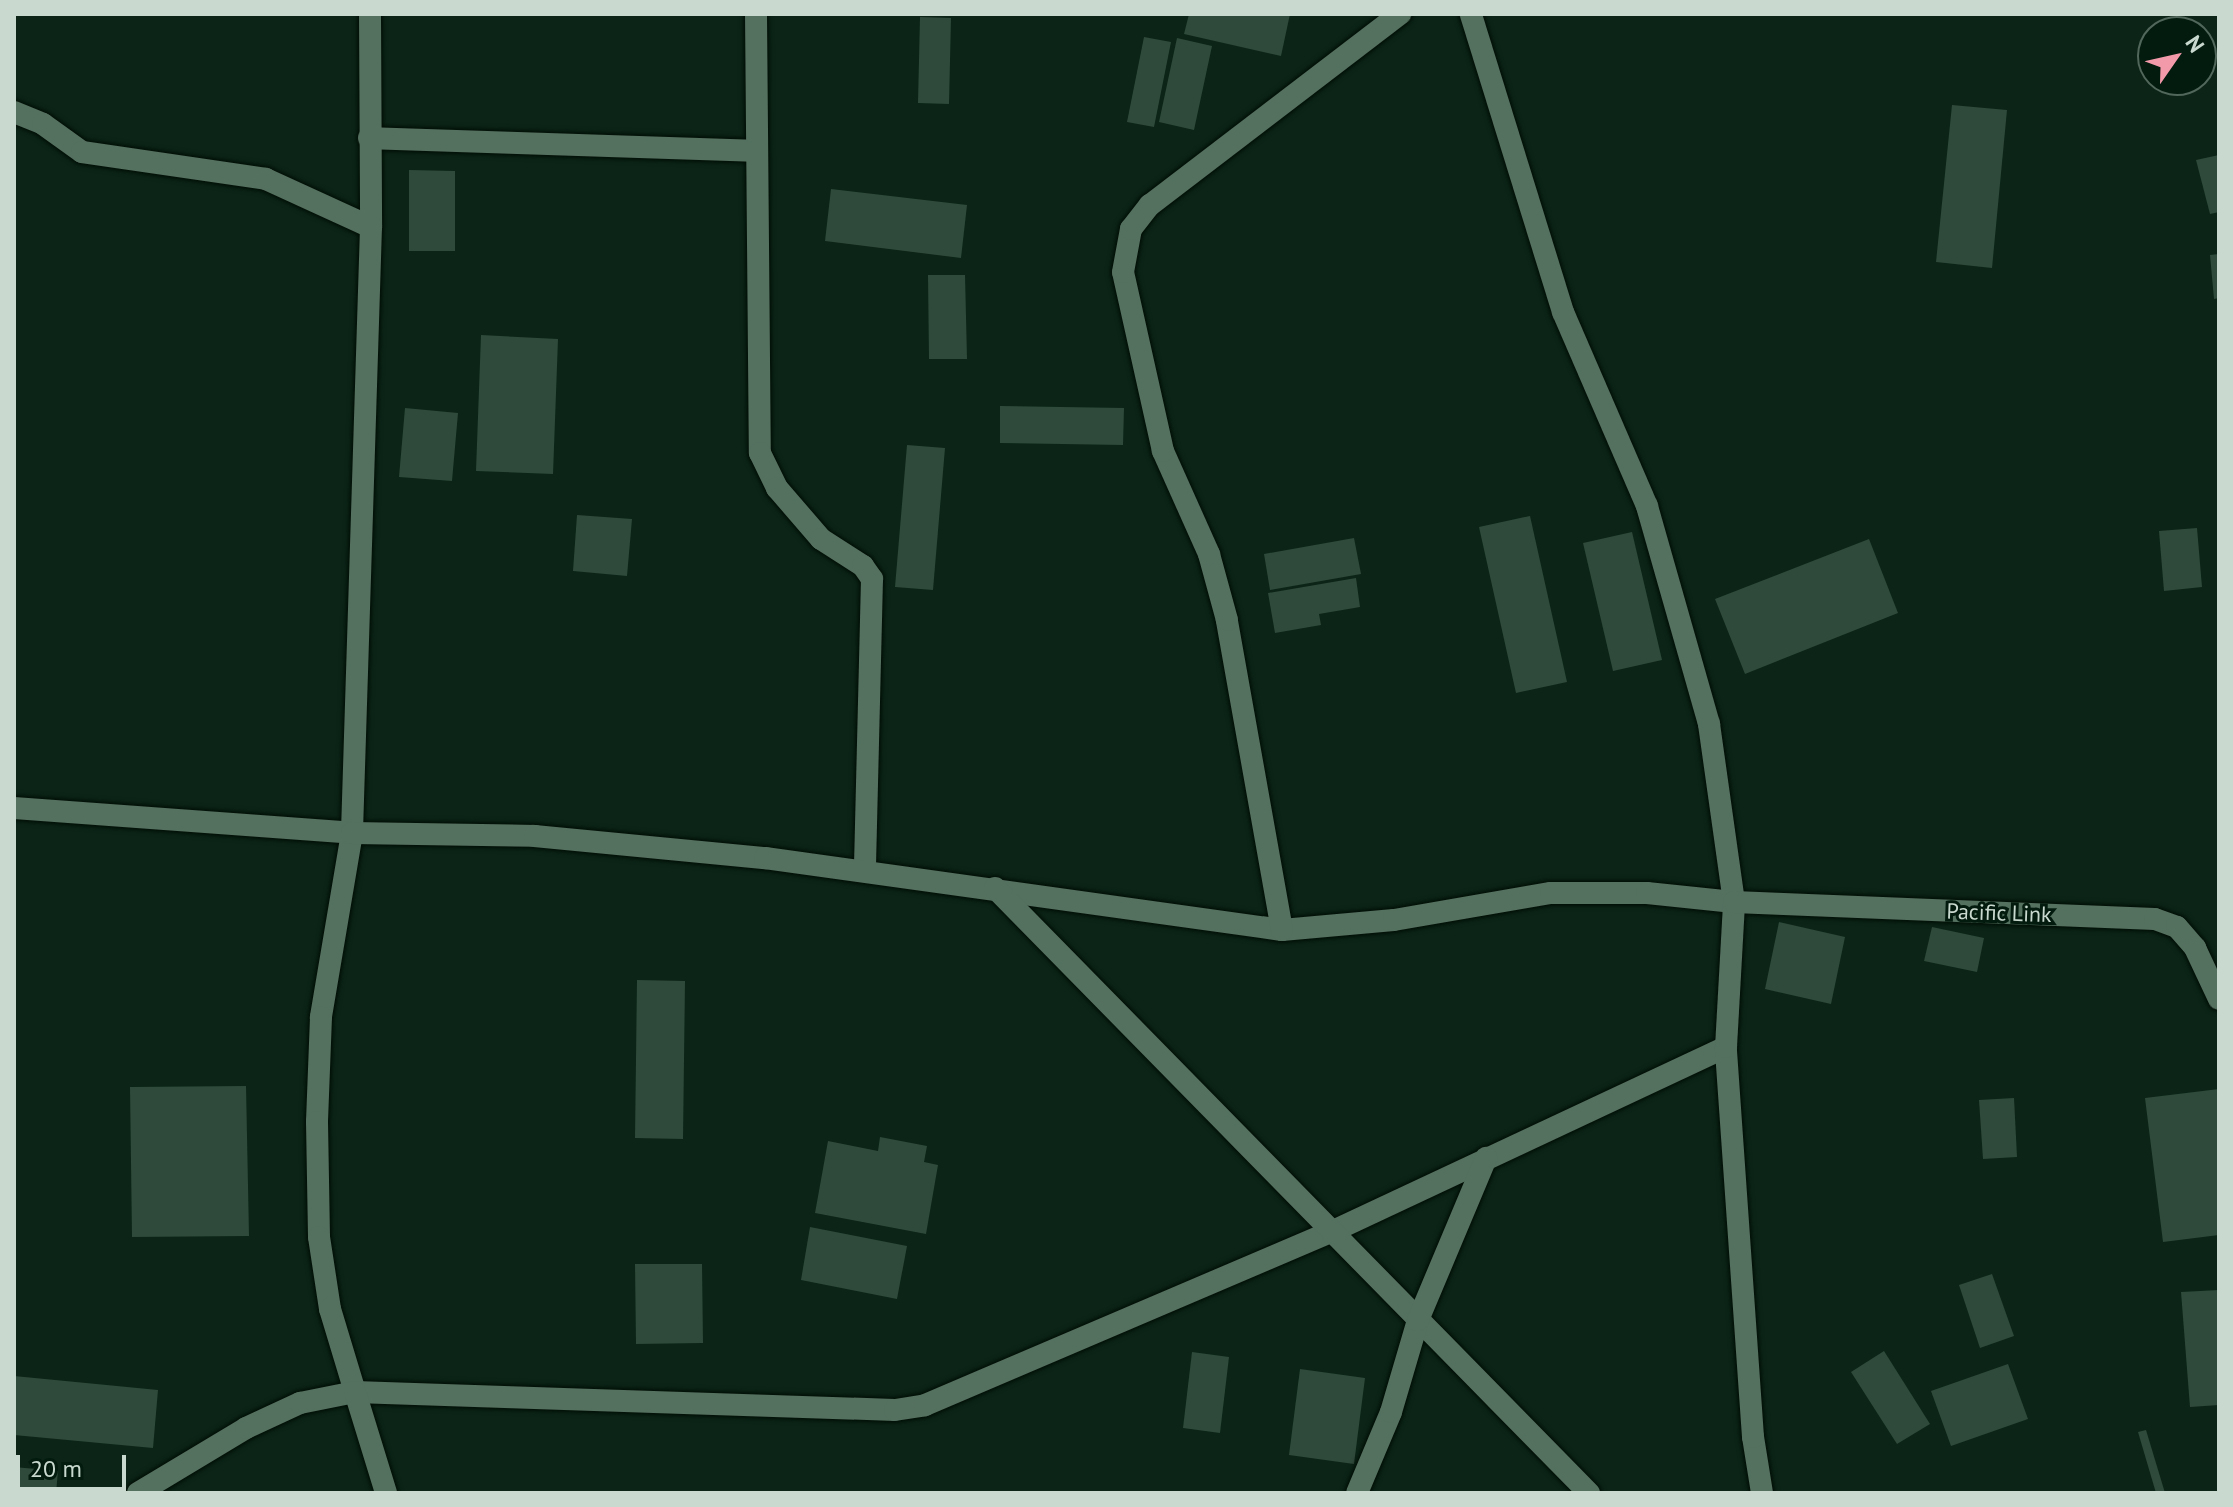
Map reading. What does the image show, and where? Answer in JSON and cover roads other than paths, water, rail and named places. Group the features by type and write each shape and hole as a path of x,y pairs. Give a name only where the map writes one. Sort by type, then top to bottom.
{"street":[{"path":"370,14 371,227 352,833 321,1017 317,1122 319,1237 330,1309 386,1493"},
{"path":"756,14 760,453 777,488 821,539 863,566 875,596 865,871"},
{"path":"1282,930 1227,620 1209,554 1163,451 1123,272 1131,229 1150,205 1400,14"},
{"path":"1471,14 1563,312 1647,506 1709,724 1734,902 1726,1047 1753,1437 1762,1493"},
{"path":"14,112 43,124 82,152 266,179 371,227"},
{"path":"369,138 757,151"},
{"name":"Pacific Link","path":"14,808 352,833 535,836 865,871 1282,930 1394,920 1551,893 1647,893 1734,902 2155,919 2177,927 2195,948 2219,999"},
{"path":"995,888 1589,1493"},
{"path":"138,1493 246,1428 300,1403 355,1392 895,1410 925,1405 1331,1232 1726,1047"},
{"path":"1357,1493 1391,1412 1418,1320 1486,1158"}]}
